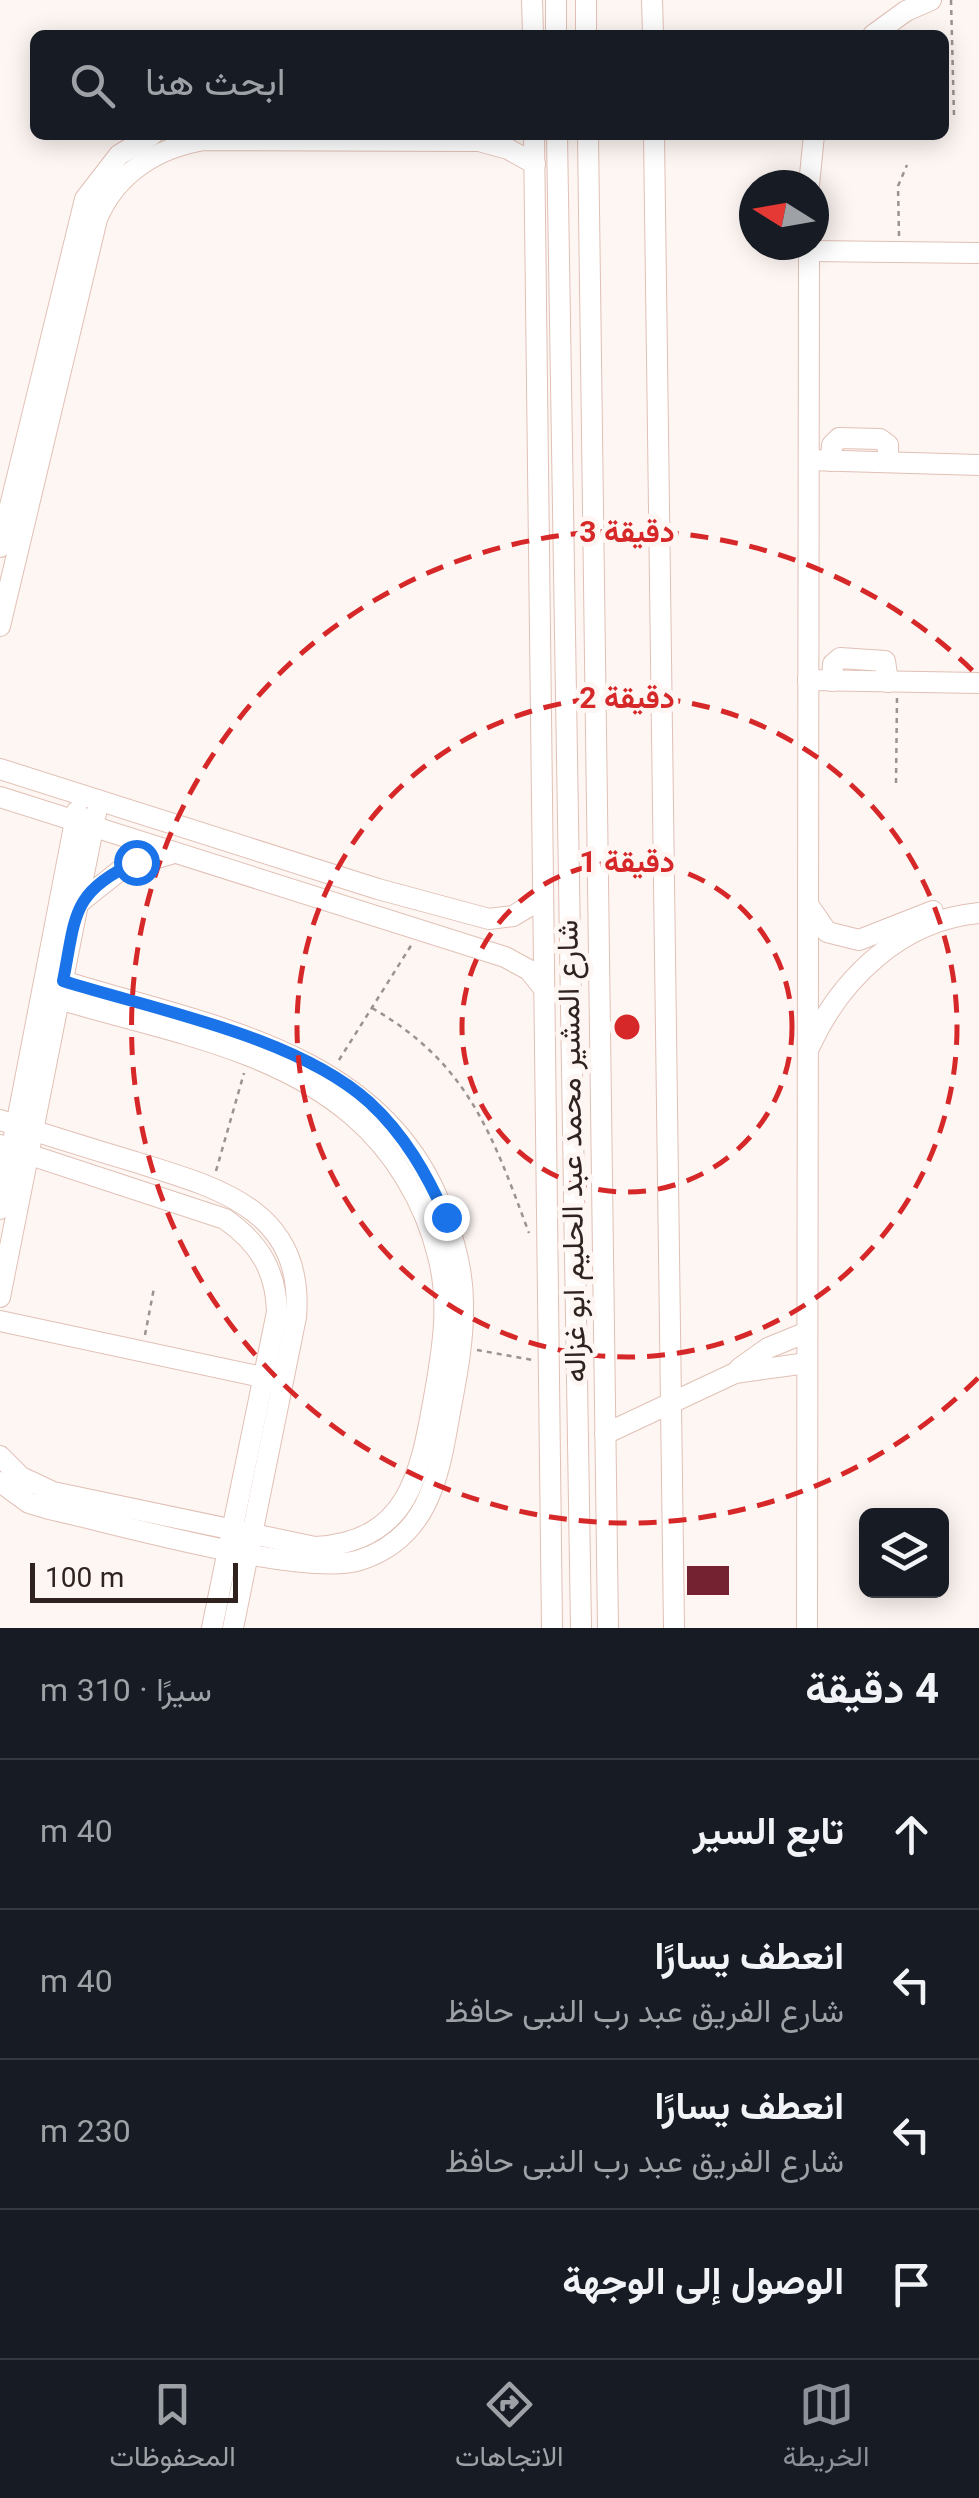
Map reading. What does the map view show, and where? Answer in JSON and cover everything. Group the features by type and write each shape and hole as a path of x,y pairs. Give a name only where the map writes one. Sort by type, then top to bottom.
{"street":[{"path":"532,0 533,30"},
{"path":"556,0 556,30"},
{"path":"586,0 586,30"},
{"path":"652,0 653,30"},
{"path":"881,30 931,0"},
{"path":"0,626 39,426 96,219 125,163 147,140"},
{"path":"125,163 204,140 479,141 508,149 535,164"},
{"path":"534,140 552,1628"},
{"name":"شارع المشير محمد عبد الحليم ابو غزاله","path":"558,140 581,1628"},
{"name":"شارع المشير محمد عبد الحليم ابو غزاله","path":"588,140 608,1628"},
{"path":"654,140 674,1628"},
{"path":"810,170 814,140"},
{"path":"829,249 979,253"},
{"path":"807,1628 809,260"},
{"path":"0,547 5,505 39,426"},
{"path":"809,460 979,465"},
{"path":"566,547 595,546"},
{"path":"541,742 567,654"},
{"path":"808,680 979,683"},
{"path":"0,768 378,889 489,919 513,916 543,898"},
{"path":"0,797 514,960 544,988"},
{"path":"16,1125 61,990 78,904 90,797"},
{"path":"47,812 62,835 68,857"},
{"path":"0,1297 16,1125 68,857 84,824"},
{"path":"78,904 123,868 178,854"},
{"path":"372,915 378,889"},
{"path":"808,904 827,932 859,940 928,912 979,904"},
{"path":"806,1055 830,1008 884,951 930,924 979,913"},
{"path":"0,1482 29,1503 49,1509 240,1541 315,1548 335,1546 372,1533 401,1506 422,1464 443,1344 445,1300 428,1224 398,1166 377,1140 310,1085 249,1057 61,990"},
{"path":"0,1456 21,1477 53,1492 240,1541 313,1565 336,1565 381,1551 408,1530 436,1488 461,1347 461,1274 446,1217 431,1185 393,1127 330,1074 270,1046 61,990"},
{"path":"16,1125 212,1185 254,1210 288,1257 298,1294 273,1379 240,1541 212,1628"},
{"path":"0,1209 13,1149"},
{"path":"13,1149 205,1210 243,1232 270,1267 276,1288 273,1379"},
{"path":"0,1321 273,1379"},
{"path":"606,1434 735,1372 768,1348 807,1332"},
{"path":"735,1372 806,1363"},
{"path":"234,1628 240,1541"}],"path":[{"path":"950,0 954,116"},
{"path":"900,252 898,186 906,165"},
{"path":"893,682 896,783"},
{"path":"330,1074 421,930"},
{"path":"372,1008 423,1041 464,1086 498,1149 532,1240"},
{"path":"212,1185 249,1057"},
{"path":"142,1351 154,1288"},
{"path":"461,1347 549,1363"}],"building":[{"path":"687,1566 729,1566 729,1595 687,1595"}],"route":[{"path":"136,862 110,875 78,904 63,981 270,1046 330,1074 369,1102 393,1127 414,1155 446,1217"}]}
